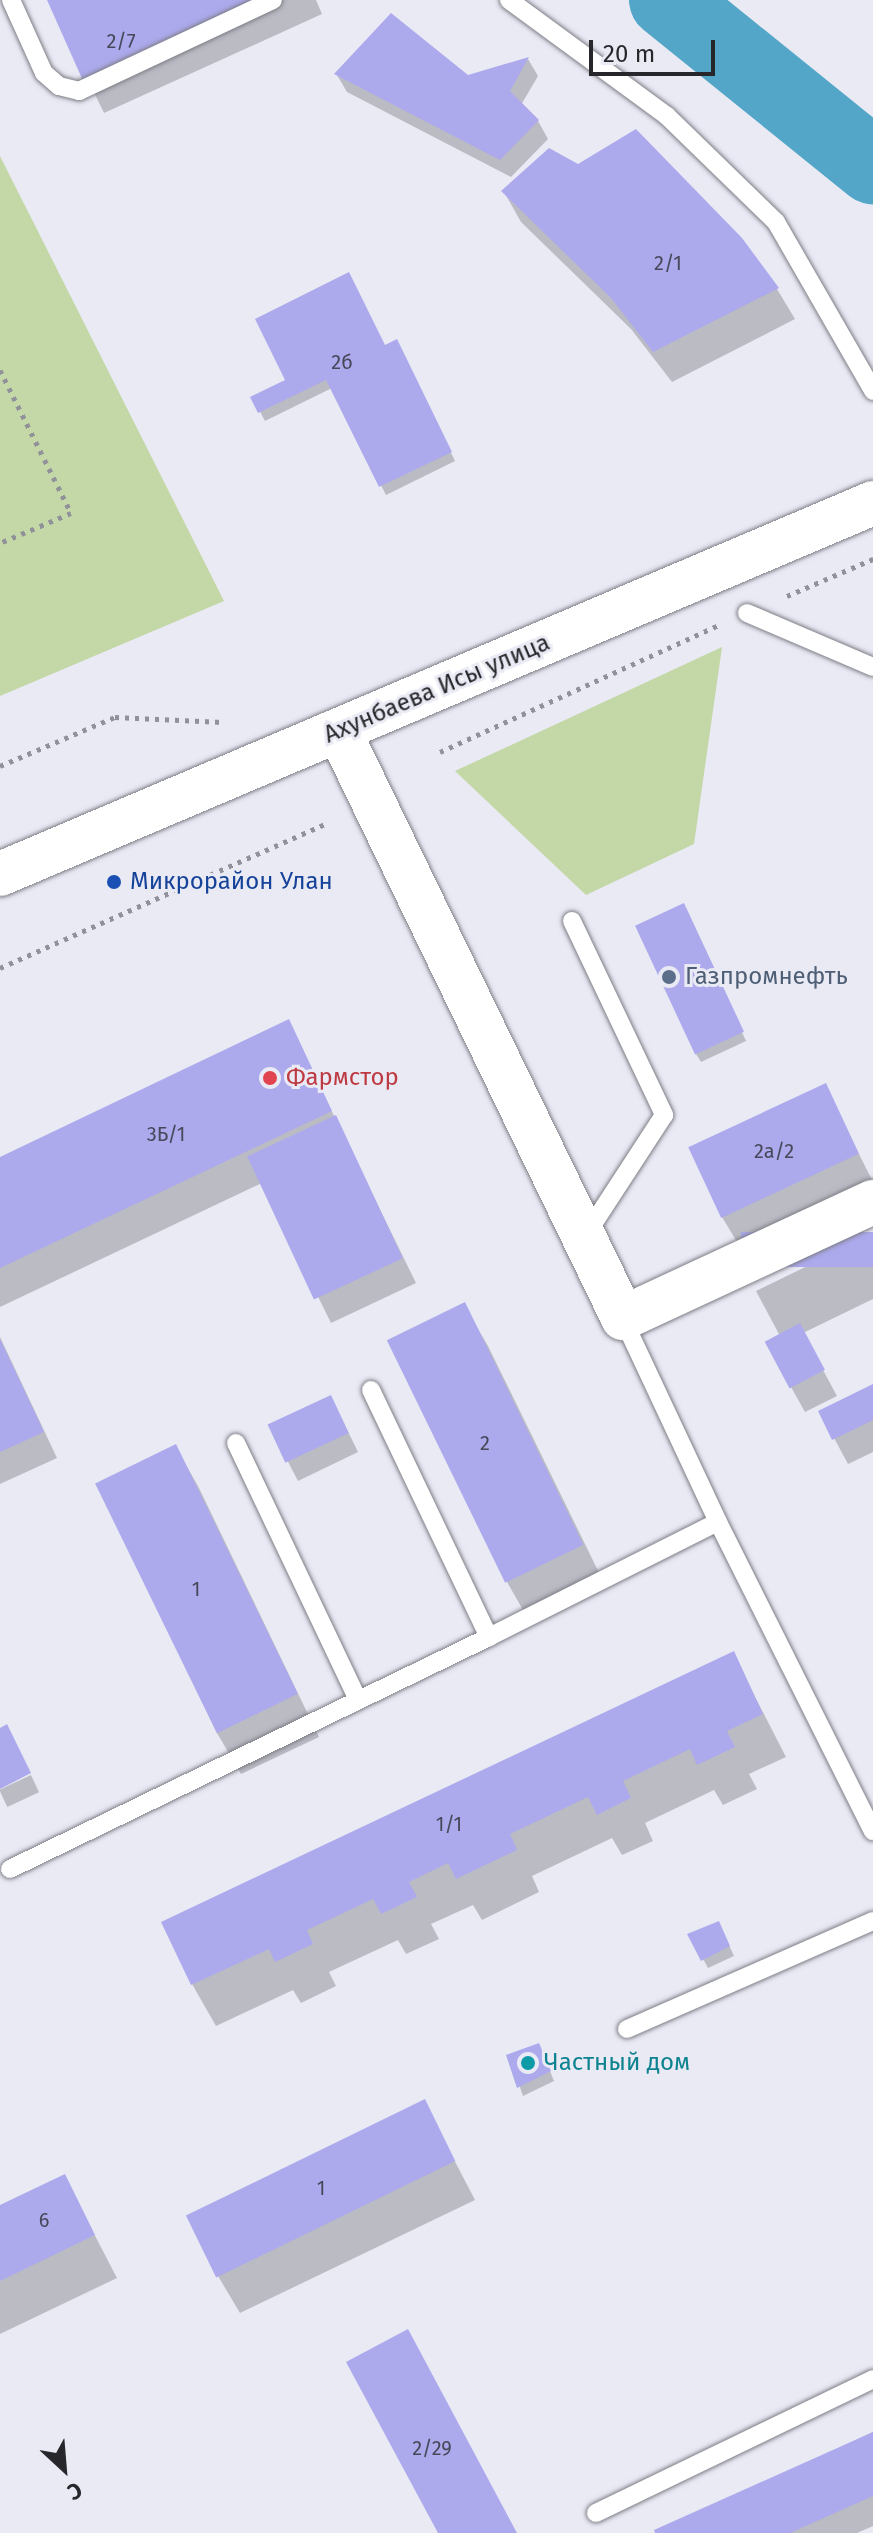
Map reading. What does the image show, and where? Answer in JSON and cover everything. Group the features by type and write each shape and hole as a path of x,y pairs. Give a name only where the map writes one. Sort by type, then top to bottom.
{"main road":[{"name":"Ахунбаева Исы улица","path":"0,874 873,503"},
{"path":"339,731 623,1318 873,1202"}],"lane":[{"path":"11,0 44,73 59,86 79,91 273,0"},
{"path":"509,0 667,116 776,222 873,391"},
{"path":"747,613 873,667"},
{"path":"572,921 664,1115 583,1238"},
{"path":"623,1318 718,1522 873,1831"},
{"path":"371,1390 489,1637"},
{"path":"236,1443 358,1700"},
{"path":"10,1869 489,1637 718,1522"},
{"path":"627,2029 873,1921"},
{"path":"596,2513 873,2379"}],"path":[{"path":"0,370 71,513 0,543"},
{"path":"440,752 873,559"},
{"path":"0,766 115,717 223,722"},
{"path":"0,968 327,823"}],"green space":[{"path":"0,156 224,601 0,696"},
{"path":"722,647 694,844 586,895 455,771"}],"building":[{"path":"47,0 268,0 84,83"},
{"path":"391,13 468,75 529,57 510,91 539,120 500,160 334,74"},
{"path":"636,129 742,238 779,288 653,352 611,298 501,191 549,148 578,164"},
{"path":"349,272 385,345 397,339 452,452 379,487 326,380 258,413 250,397 285,380 255,319"},
{"path":"684,903 744,1032 695,1055 635,926"},
{"path":"289,1019 332,1111 0,1268 0,1157"},
{"path":"826,1083 859,1154 721,1218 688,1147"},
{"path":"336,1115 403,1258 314,1300 247,1156"},
{"path":"741,1232 873,1232 873,1267 741,1267"},
{"path":"465,1302 583,1545 505,1583 387,1340"},
{"path":"800,1323 825,1370 790,1389 765,1342"},
{"path":"0,1339 44,1432 0,1452"},
{"path":"873,1384 873,1420 832,1440 818,1411"},
{"path":"331,1395 349,1433 285,1463 268,1425"},
{"path":"176,1444 298,1694 217,1733 95,1483"},
{"path":"734,1651 763,1714 727,1731 735,1747 697,1765 690,1749 623,1781 631,1798 597,1815 588,1797 510,1834 517,1850 456,1879 448,1863 409,1882 417,1897 381,1914 373,1899 307,1930 313,1944 275,1962 269,1949 191,1985 161,1922"},
{"path":"7,1724 31,1773 0,1789 0,1728"},
{"path":"719,1921 730,1946 701,1961 687,1934"},
{"name":"Частный дом","path":"539,2043 551,2071 517,2088 506,2055"},
{"path":"425,2099 455,2161 216,2278 186,2216"},
{"path":"65,2174 95,2235 0,2281 0,2205"},
{"path":"408,2329 517,2533 438,2533 346,2362"},
{"path":"873,2432 873,2496 790,2533 655,2533 654,2530"}],"waterway":[{"path":"667,0 873,166"}],"place":[{"name":"Микрорайон Улан","path":"114,882"},
{"name":"Газпромнефть","path":"669,977"},
{"name":"Фармстор","path":"270,1078"},
{"name":"Частный дом","path":"528,2063"}]}
